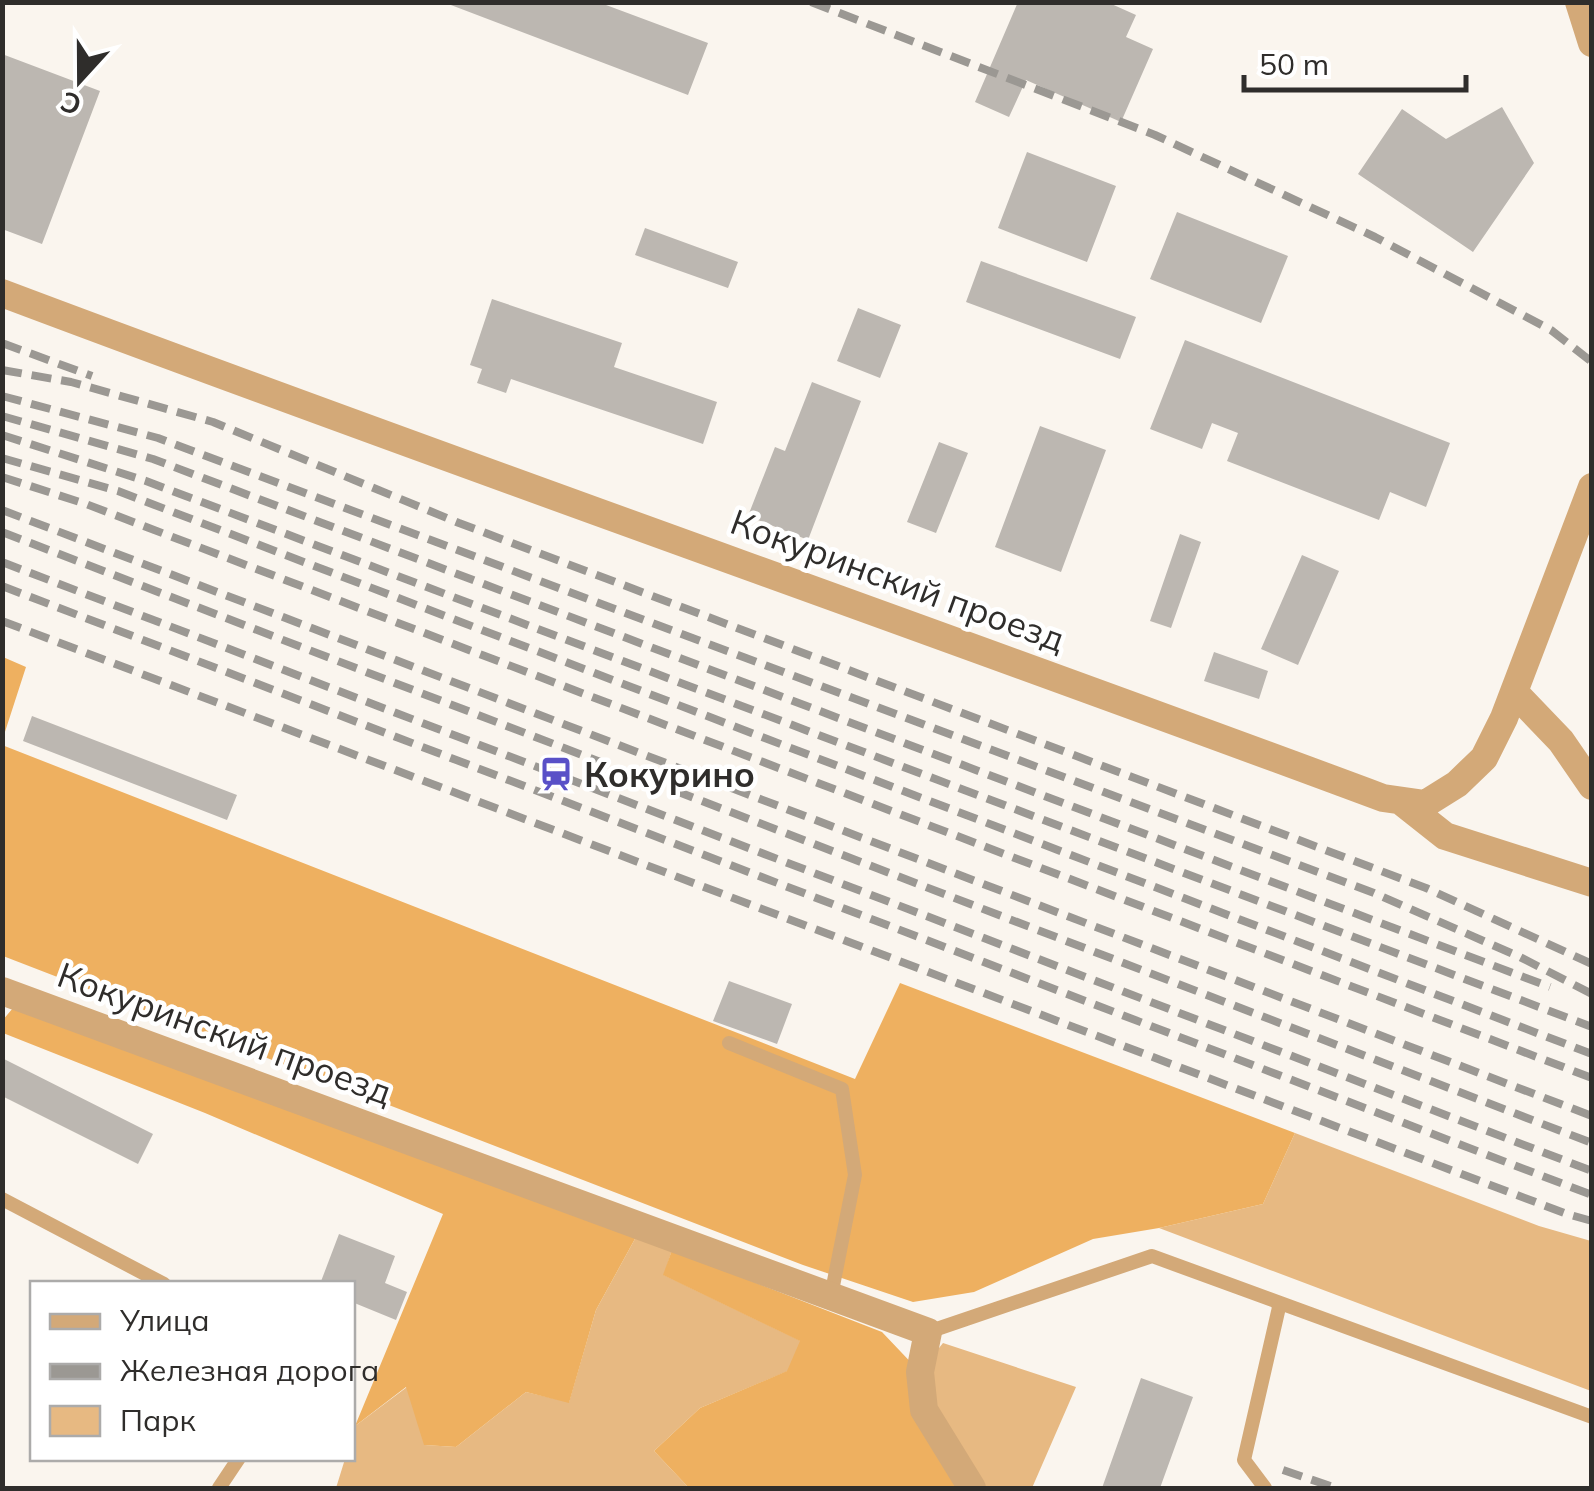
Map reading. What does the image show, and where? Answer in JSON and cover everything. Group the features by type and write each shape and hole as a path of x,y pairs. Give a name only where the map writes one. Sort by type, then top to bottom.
{"street":[{"path":"1579,2 1592,43"},
{"name":"Кокуринский проезд","path":"2,294 1384,798 1425,804 1458,784 1484,758 1514,692 1592,486"},
{"path":"1514,692 1562,741 1592,786"},
{"path":"1401,801 1446,836 1592,883"},
{"name":"Кокуринский проезд","path":"2,991 928,1332"},
{"path":"928,1332 920,1372 924,1410 972,1488"}],"lane":[{"path":"729,1043 842,1089 855,1174 831,1296"},
{"path":"2,1200 158,1281"},
{"path":"928,1332 1152,1256 1592,1417"},
{"path":"1265,1488 1244,1460 1280,1303"},
{"path":"219,1488 237,1461"}],"green space":[{"path":"1295,1133 1539,1226 1591,1241 1591,1391 1159,1228 1263,1204"},
{"path":"636,1237 672,1250 664,1275 801,1341 788,1371 700,1408 654,1451 689,1488 336,1488 344,1461 355,1461 355,1426 407,1387 425,1445 456,1447 526,1392 569,1402 596,1310"},
{"path":"943,1343 1076,1387 1032,1488 972,1488 920,1372"}],"shaded area":[{"path":"3,657 26,667 3,738"},
{"path":"2,745 855,1079 900,983 1295,1133 1263,1204 1093,1239 974,1292 913,1302 803,1265 3,956"},
{"path":"13,1008 636,1237 596,1310 569,1403 526,1392 456,1447 424,1445 406,1387 355,1426 443,1214 3,1033 2,1021"},
{"path":"672,1250 882,1332 920,1372 972,1488 689,1488 654,1451 700,1408 787,1371 800,1341 663,1275"}],"building":[{"path":"443,2 598,2 708,43 688,95"},
{"path":"1018,2 1107,2 1136,15 1126,37 1153,49 1121,122 1026,80 1009,117 975,102"},
{"path":"2,54 100,91 42,244 2,229"},
{"path":"1502,107 1534,163 1473,252 1358,174 1402,109 1446,139"},
{"path":"1027,152 1116,186 1087,262 998,228"},
{"path":"1177,212 1288,256 1261,323 1150,279"},
{"path":"645,228 738,262 728,288 635,255"},
{"path":"981,261 1136,317 1120,359 966,302"},
{"path":"492,299 622,343 614,367 717,402 703,444 511,379 506,393 477,383 482,369 470,365"},
{"path":"858,308 901,325 880,378 837,361"},
{"path":"1185,340 1450,443 1426,507 1390,492 1379,520 1227,461 1238,433 1212,423 1202,449 1150,429"},
{"path":"812,382 861,401 808,540 748,516 775,447 785,451"},
{"path":"1040,426 1106,450 1061,572 995,547"},
{"path":"939,442 968,453 936,533 907,522"},
{"path":"1180,534 1201,542 1171,628 1150,621"},
{"path":"1302,555 1339,571 1298,665 1261,649"},
{"path":"1214,652 1268,671 1259,699 1204,681"},
{"path":"32,716 237,795 227,820 23,741"},
{"path":"729,981 792,1004 777,1044 713,1021"},
{"path":"2,1058 153,1134 138,1164 2,1096"},
{"path":"339,1234 395,1256 385,1283 407,1292 396,1320 355,1303 355,1281 321,1281"},
{"path":"1141,1378 1193,1397 1160,1488 1102,1488"}],"railway":[{"path":"811,2 1155,135 1375,237 1551,330 1592,362"},
{"path":"2,343 92,376"},
{"path":"2,370 71,382 213,422 459,523 1426,888 1592,964"},
{"path":"2,396 158,438 1374,893 1520,957 1592,994"},
{"path":"2,416 153,459 1550,987"},
{"path":"2,435 146,481 1592,1027"},
{"path":"2,458 118,491 1592,1054"},
{"path":"2,477 86,504 1592,1078"},
{"path":"2,510 1592,1116"},
{"path":"2,532 1592,1143"},
{"path":"2,562 1592,1171"},
{"path":"2,586 1592,1195"},
{"path":"2,621 1592,1221"},
{"path":"1283,1470 1336,1488"}],"place":[{"name":"Кокурино","path":"556,774"}]}
